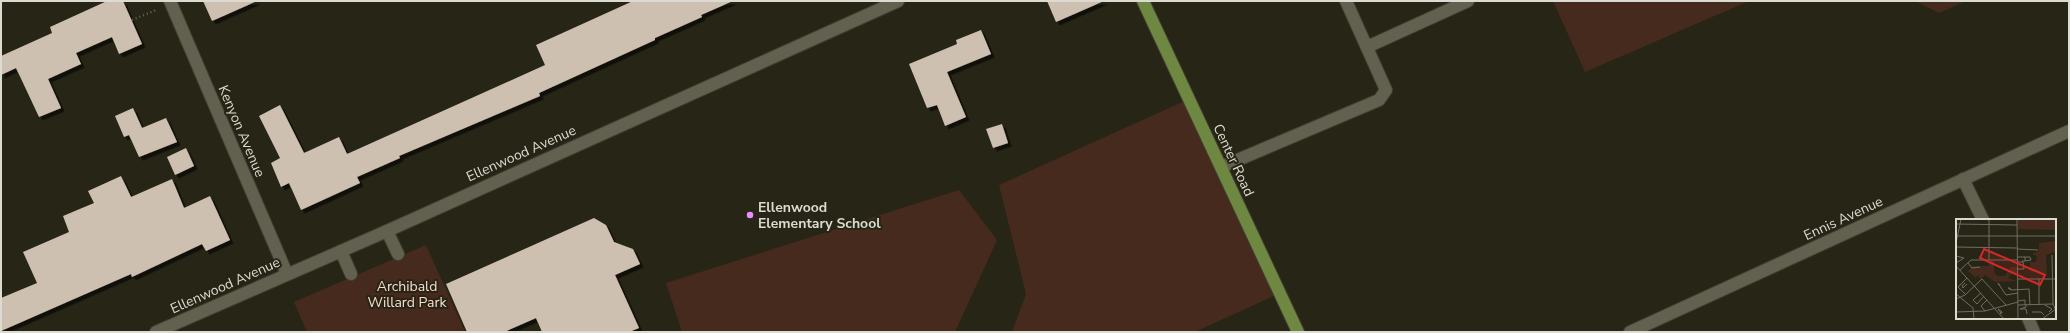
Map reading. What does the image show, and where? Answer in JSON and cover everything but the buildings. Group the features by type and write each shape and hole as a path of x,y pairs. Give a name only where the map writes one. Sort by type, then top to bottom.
{"main road":[{"name":"Center Road","path":"1143,1 1221,167 1295,331"}],"street":[{"name":"Ellenwood Avenue","path":"156,332 387,231 898,1"},
{"path":"1221,167 1378,100 1386,90 1346,1"},
{"path":"1367,47 1468,1"},
{"name":"Kenyon Avenue","path":"171,2 287,274"},
{"name":"Ennis Avenue","path":"1630,332 2069,131"},
{"path":"1963,179 1983,219"},
{"path":"387,231 398,254"},
{"path":"341,251 351,274"},
{"path":"2028,319 2034,332"}],"path":[{"path":"132,20 171,2"}],"green space":[{"path":"1553,1 1749,1 1585,72"},
{"path":"1915,1 1966,1 1939,13"},
{"path":"1189,99 1280,293 1195,332 1012,332 1026,294 999,185"},
{"path":"959,190 997,240 955,332 682,332 666,283"},
{"name":"Archibald Willard Park","path":"426,245 465,332 307,332 294,302"}],"place":[{"name":"Ellenwood Elementary School","path":"750,215"}]}
